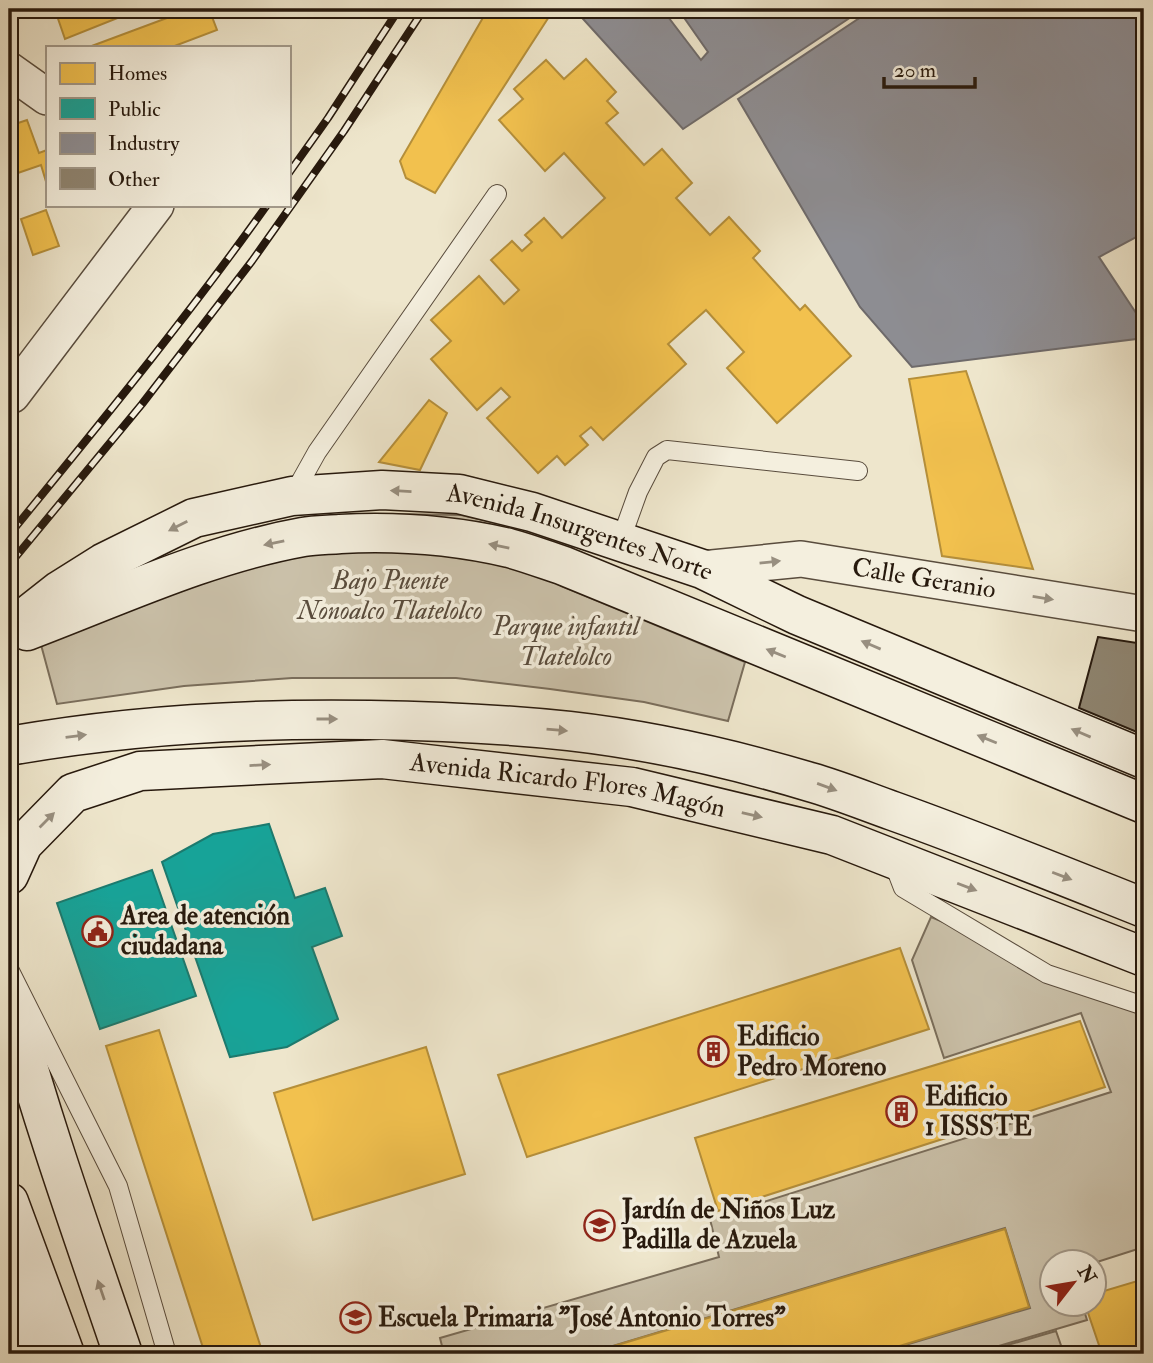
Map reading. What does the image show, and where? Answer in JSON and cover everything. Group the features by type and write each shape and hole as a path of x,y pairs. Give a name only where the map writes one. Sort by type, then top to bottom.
{"street":[{"path":"9,69 46,96"},
{"path":"12,395 155,206"},
{"name":"Avenida Insurgentes Norte","path":"9,630 60,590 103,563 194,518 292,496 382,490 460,494 532,512 702,569 797,615 1144,759"},
{"name":"Avenida Insurgentes Norte","path":"9,639 213,559 262,546 306,537 360,533 409,533 458,539 511,548 564,566 1144,804"},
{"name":"Calle Geranio","path":"702,569 801,559 1144,614"},
{"path":"9,746 129,730 232,722 326,719 488,724 571,731 640,741 812,782 965,837 1144,908"},
{"name":"Avenida Ricardo Flores Magón","path":"9,875 23,844 73,793 140,771 382,760 632,787 832,835 1144,957"},
{"path":"9,999 14,1033 122,1354"},
{"path":"9,1202 65,1354"},
{"path":"9,1284 24,1342"}],"lane":[{"path":"292,496 317,452 497,194"},
{"path":"620,542 638,492 650,468 656,457 667,450 858,471"},
{"path":"891,858 903,888 1047,974 1144,1006"},
{"path":"9,969 118,1186 167,1354"}],"green space":[{"name":"Bajo Puente Nonoalco Tlatelolco","path":"387,514 461,515 526,530 573,546 561,586 745,662 728,721 644,702 456,678 292,678 184,686 57,704 40,641 292,523"},
{"path":"931,917 1144,1005 1144,1247 1108,1259 1108,1248 1038,1248 1038,1318 1087,1320 972,1354 875,1354 1030,1308 1005,1228 603,1349 604,1354 444,1354 440,1338 719,1257 710,1219 1111,1092 1081,1013 944,1058 912,960"},
{"path":"1056,1331 1064,1354 977,1354"}],"building: Homes":[{"path":"140,9 65,39 55,10"},
{"path":"191,9 209,9 217,30 175,46 92,46"},
{"path":"488,9 554,9 435,193 406,178 400,161"},
{"path":"586,59 616,92 607,101 618,113 606,123 644,165 662,149 692,183 676,198 710,235 729,217 760,251 753,258 800,310 805,305 851,356 777,423 727,368 744,352 706,310 668,344 686,364 603,440 591,427 580,436 588,445 565,465 557,456 538,473 487,418 510,397 501,388 477,410 431,359 451,341 431,320 479,276 504,304 519,290 491,260 512,241 522,251 532,242 525,235 544,218 562,238 605,198 564,153 545,171 499,120 523,99 514,89 546,60 564,79"},
{"path":"27,120 39,153 46,150 46,182 41,165 9,176 9,126"},
{"path":"46,210 59,246 33,255 21,219"},
{"path":"9,235 16,255 9,258"},
{"path":"966,371 1033,569 942,556 909,379"},
{"path":"429,400 447,413 420,470 379,462"},
{"name":"Edificio Pedro Moreno","path":"900,948 929,1029 527,1157 498,1075"},
{"name":"Edificio 1 ISSSTE","path":"1080,1021 1105,1087 718,1211 695,1138"},
{"path":"159,1030 263,1354 205,1354 106,1046"},
{"path":"426,1047 465,1174 313,1220 274,1093"},
{"path":"1005,1229 1029,1307 873,1354 606,1354 604,1349"},
{"path":"1144,1279 1144,1354 1102,1354 1090,1318 1108,1318 1108,1290"}],"building: Public":[{"path":"269,824 295,898 325,888 342,936 312,947 338,1019 287,1047 230,1057 162,862 213,834"},
{"path":"152,870 196,996 100,1029 57,903"}],"building: Industry":[{"path":"574,9 662,9 701,60 708,52 678,9 863,9 683,129"},
{"path":"873,9 1144,9 1144,233 1099,257 1144,325 1144,338 912,367 860,307 738,99"}],"building: Other":[{"path":"1098,637 1144,644 1144,735 1079,708"}],"railway":[{"path":"290,172 399,9"},
{"path":"9,565 142,404 252,261 344,131 424,9"},
{"path":"9,535 173,331 266,206"}],"place":[{"name":"Area de atención ciudadana","path":"98,931"},
{"name":"Edificio Pedro Moreno","path":"714,1052"},
{"name":"Edificio 1 ISSSTE","path":"902,1112"},
{"name":"Jardín de Niños Luz Padilla de Azuela","path":"599,1225"},
{"name":"Escuela Primaria \"José Antonio Torres\"","path":"355,1318"}],"park label":[{"name":"Parque infantil Tlatelolco","path":"566,642"}]}
